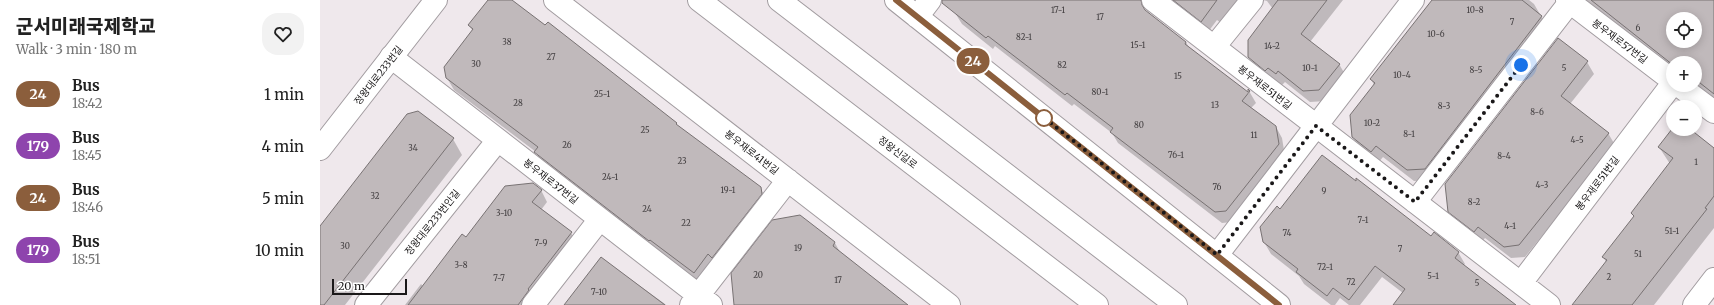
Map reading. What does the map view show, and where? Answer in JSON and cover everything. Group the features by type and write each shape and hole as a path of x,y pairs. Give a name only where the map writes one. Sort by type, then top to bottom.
{"street":[{"name":"정왕대로233번길","path":"320,149 436,0"},
{"name":"봉우재로41번길","path":"555,0 949,305"},
{"name":"정왕신길로","path":"699,0 1097,305"},
{"path":"779,0 1176,305"},
{"path":"896,0 924,9 1217,255 1279,305"},
{"name":"봉우재로51번길","path":"1153,0 1549,305"},
{"path":"1214,47 1252,0"},
{"path":"1217,255 1413,0"},
{"path":"1415,202 1568,1"},
{"name":"봉우재로57번길","path":"1568,1 1666,77"},
{"name":"봉우재로37번길","path":"392,57 600,219 701,302"},
{"name":"봉우재로51번길","path":"1521,283 1666,91"},
{"path":"1687,92 1714,112"},
{"name":"정왕대로233번안길","path":"366,305 498,140"},
{"path":"701,302 788,180"},
{"path":"533,305 600,219"},
{"path":"1694,305 1714,279"}],"building":[{"path":"488,0 512,0 545,25 548,22 677,123 676,124 761,187 762,194 712,258 708,254 694,273 650,240 649,241 534,152 538,147 446,78 444,67 473,29 468,25"},
{"path":"942,0 1141,0 1145,10 1186,42 1185,44 1248,92 1248,89 1250,91 1242,101 1276,126 1279,144 1226,211 1215,212 1110,132 1113,128 1067,93 1065,95 988,36 986,38 942,3"},
{"path":"1173,0 1217,0 1201,22"},
{"path":"1278,0 1327,0 1301,34 1340,64 1319,90 1303,91 1278,71 1276,74 1268,68 1265,71 1248,57 1248,40"},
{"path":"1432,0 1522,0 1542,16 1425,169 1407,170 1376,146 1371,152 1352,137 1350,115 1375,83 1370,79"},
{"path":"1591,0 1714,0 1714,94 1702,85 1702,56 1666,56 1666,59"},
{"path":"1558,38 1588,61 1561,96 1609,133 1519,245 1504,247 1478,227 1474,232 1448,212 1445,184"},
{"path":"418,111 454,138 324,305 320,305 320,226 407,114"},
{"path":"1667,136 1699,136 1714,148 1714,196 1705,208 1707,209 1632,305 1572,305 1607,260 1602,257 1634,216 1631,213 1673,158 1658,147"},
{"path":"1322,155 1356,181 1356,178 1431,236 1434,232 1459,252 1455,258 1516,305 1393,305 1405,289 1375,266 1349,300 1333,288 1327,296 1296,272 1298,269 1263,242 1260,227 1277,206 1280,209"},
{"path":"533,183 542,190 532,202 572,232 528,289 529,290 518,305 408,305 462,234 466,237 505,186"},
{"path":"800,215 835,242 833,246 908,305 734,305 731,273 772,220"},
{"path":"601,257 665,305 564,305"}],"bus line":[{"name":"24","path":"896,0 1279,305"}],"route":[{"path":"1044,118 1042,116 1217,255 1316,126 1415,202 1521,65"}]}
